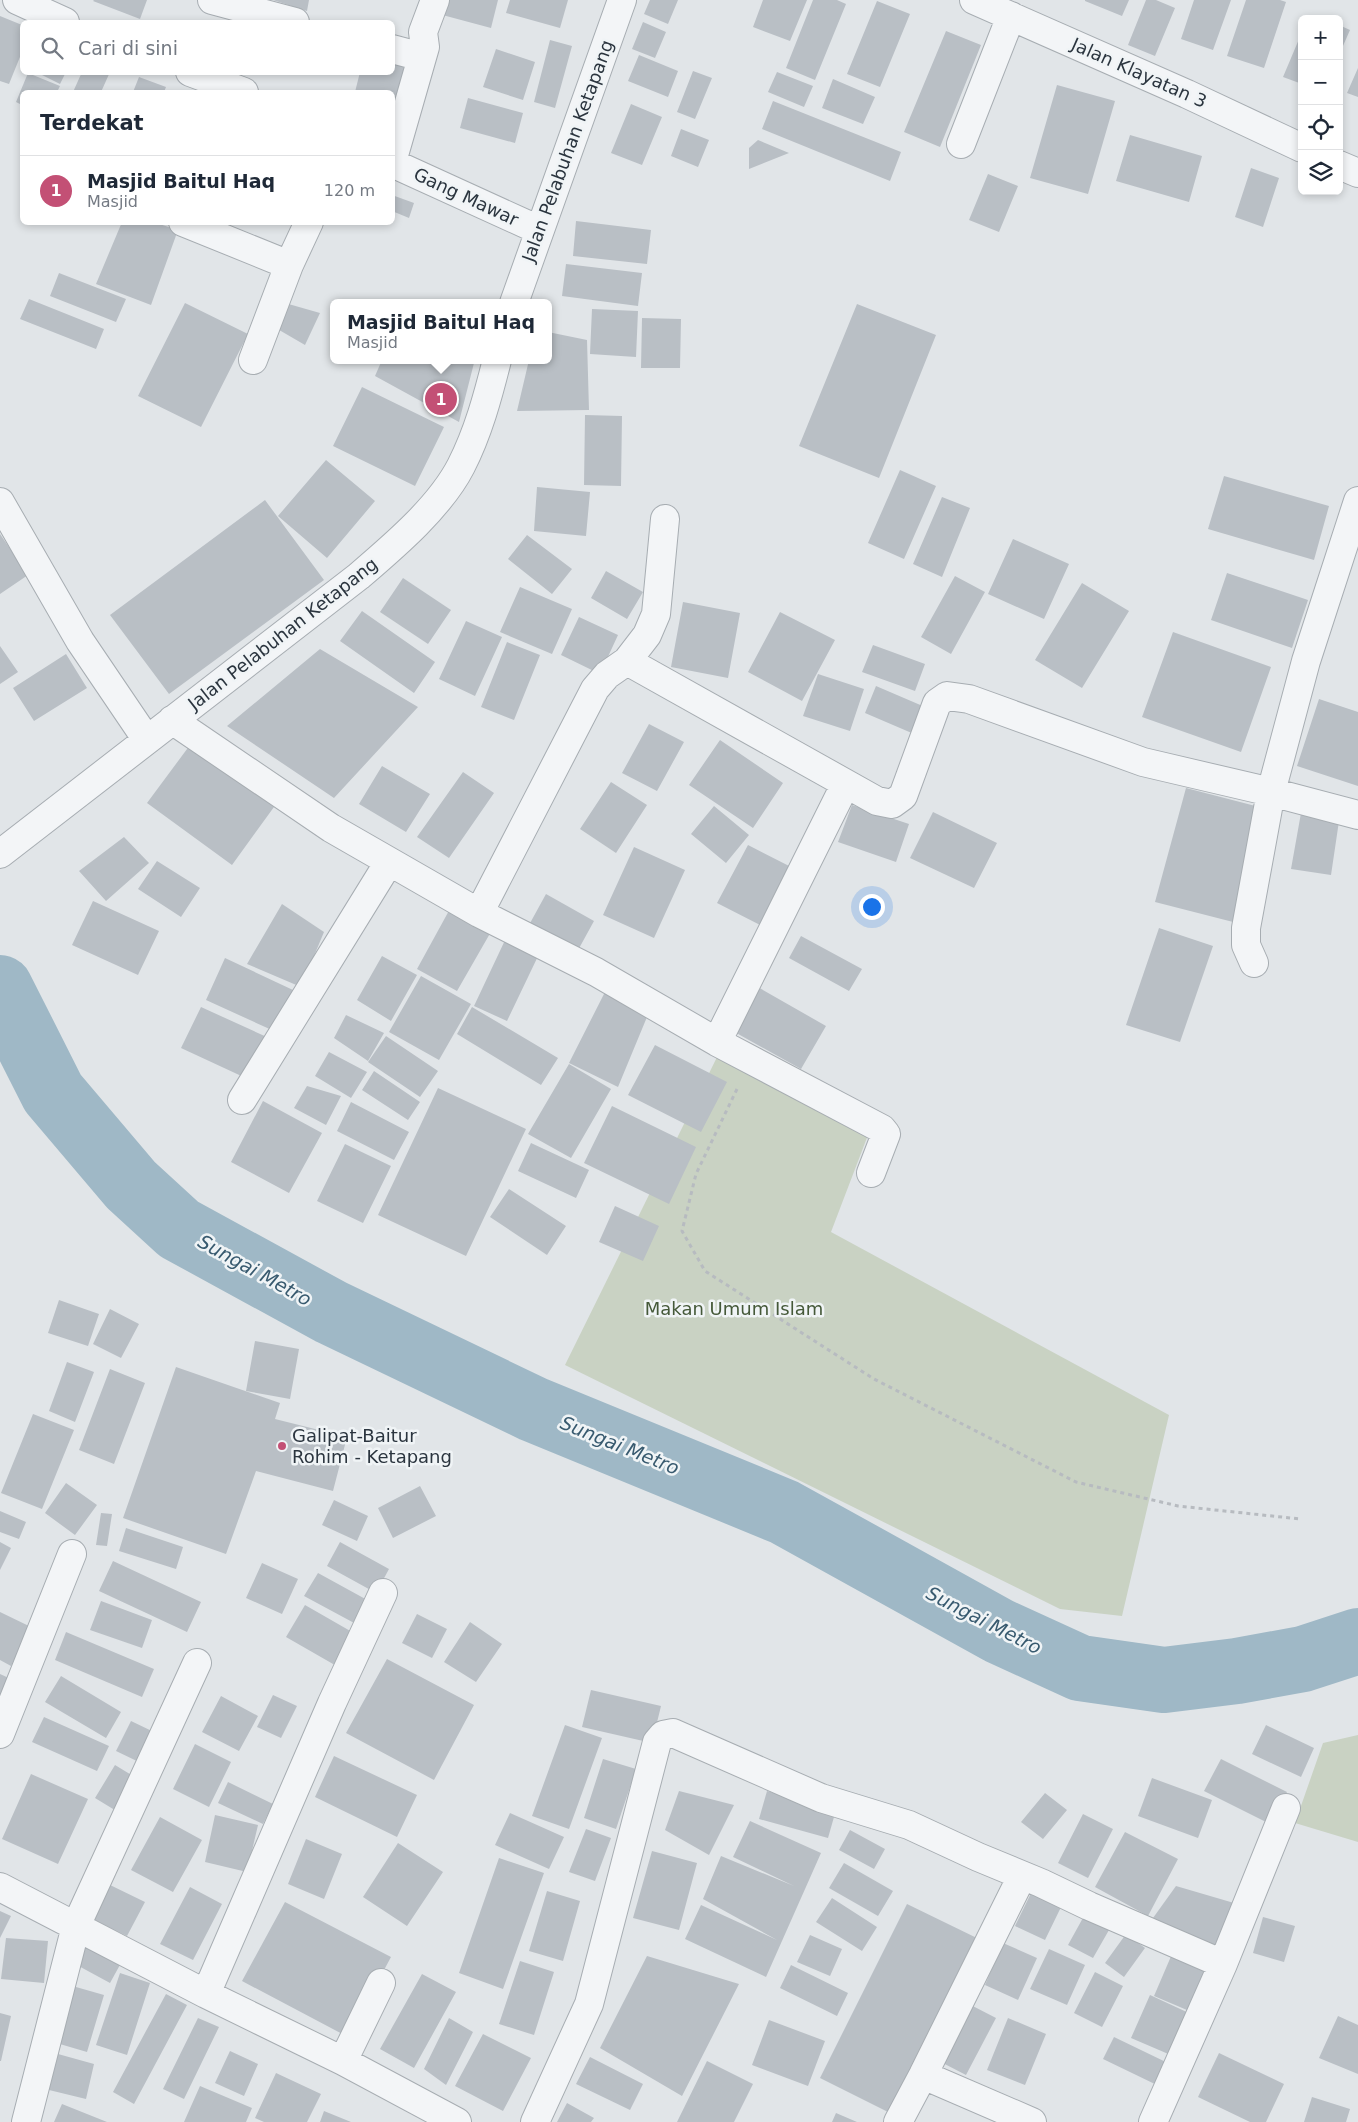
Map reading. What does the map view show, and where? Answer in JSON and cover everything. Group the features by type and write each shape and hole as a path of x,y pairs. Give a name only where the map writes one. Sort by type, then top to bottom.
{"street":[{"path":"17,0 61,20"},
{"path":"212,0 287,20"},
{"name":"Gang Mawar","path":"395,152 425,47 423,32 434,0"},
{"name":"Jalan Pelabuhan Ketapang","path":"515,299 622,0"},
{"name":"Jalan Klayatan 3","path":"974,0 1187,94 1298,146"},
{"path":"961,144 1012,16"},
{"path":"395,50 422,57"},
{"path":"198,75 239,90"},
{"name":"Gang Mawar","path":"395,164 539,230"},
{"path":"1343,167 1358,173"},
{"path":"190,225 289,265"},
{"path":"254,360 289,265 308,225"},
{"name":"Jalan Pelabuhan Ketapang","path":"3,852 359,576 402,538 444,492 461,467 475,434 496,364"},
{"path":"0,502 80,641 147,740"},
{"path":"1254,963 1246,945 1246,928 1272,792 1306,661 1358,502"},
{"path":"479,914 596,690 607,675 627,661 647,635 656,614 665,520"},
{"path":"627,661 845,785 877,801 892,804 901,798 937,703 947,696 969,699 1143,762 1358,814"},
{"path":"172,720 330,828 479,914 596,972 717,1042 882,1129 886,1134 871,1173"},
{"path":"717,1042 845,785"},
{"path":"242,1100 389,862"},
{"path":"0,1734 72,1554"},
{"path":"206,1994 332,1703 383,1593"},
{"path":"26,2122 76,1926 197,1663"},
{"path":"536,2122 589,2004 657,1742 663,1735 673,1733 821,1798 909,1825 1223,1964"},
{"path":"1153,2122 1223,1964 1286,1808"},
{"path":"898,2122 1022,1876"},
{"path":"0,1887 206,1994 343,2060 457,2122"},
{"path":"343,2060 381,1983"},
{"path":"923,2075 1032,2122"}],"path":[{"path":"752,1060 696,1174 682,1231 705,1271 874,1379 1076,1482 1178,1506 1300,1519"}],"green space":[{"name":"Makan Umum Islam","path":"721,1049 868,1135 831,1232 1169,1415 1122,1616 1060,1609 565,1365"},
{"path":"1358,1735 1358,1842 1295,1823 1323,1743"}],"building":[{"path":"94,0 147,0 140,19"},
{"path":"273,0 309,0 307,11"},
{"path":"439,0 498,0 491,28 435,13"},
{"path":"510,0 568,0 560,28 506,13"},
{"path":"650,0 678,0 668,24 644,14"},
{"path":"763,0 807,0 790,41 753,27"},
{"path":"813,0 837,0 846,4 815,80 786,68"},
{"path":"1085,0 1129,0 1122,16"},
{"path":"1146,0 1156,0 1175,8 1155,56 1128,45"},
{"path":"1194,0 1231,0 1213,50 1181,39"},
{"path":"1246,0 1280,0 1286,2 1264,68 1227,56"},
{"path":"877,1 910,14 880,87 847,74"},
{"path":"0,16 20,24 20,57 9,84 0,81"},
{"path":"643,22 666,32 655,58 632,49"},
{"path":"1343,27 1350,30 1343,46"},
{"path":"946,31 981,45 940,147 904,132"},
{"path":"550,40 572,46 555,108 534,102"},
{"path":"1298,41 1298,83 1283,77"},
{"path":"496,49 535,62 523,100 483,87"},
{"path":"639,55 678,71 668,97 628,81"},
{"path":"395,58 409,61 395,102 395,90 356,90 359,75 395,75"},
{"path":"1358,68 1358,97 1347,93"},
{"path":"693,71 712,78 695,119 677,112"},
{"path":"777,72 813,86 804,107 768,92"},
{"path":"27,75 33,75 60,86 58,90 21,90"},
{"path":"42,75 64,75 60,84"},
{"path":"81,75 109,75 102,90 74,90"},
{"path":"139,77 166,87 165,90 134,90"},
{"path":"833,79 875,97 863,124 822,108"},
{"path":"1057,85 1115,101 1088,194 1030,178"},
{"path":"20,92 20,104 16,102"},
{"path":"468,98 523,113 515,143 460,128"},
{"path":"773,101 901,152 890,181 762,129"},
{"path":"631,104 662,117 642,165 611,153"},
{"path":"681,129 709,140 698,167 671,156"},
{"path":"1130,135 1202,156 1189,202 1116,181"},
{"path":"758,140 789,153 749,169 749,148"},
{"path":"1251,168 1279,178 1263,227 1235,217"},
{"path":"988,174 1018,186 999,232 969,220"},
{"path":"395,196 414,203 409,218 395,212"},
{"path":"576,221 651,230 647,264 573,256"},
{"path":"121,225 162,225 178,230 151,305 96,284"},
{"path":"566,264 642,273 638,306 562,296"},
{"path":"59,273 126,299 116,322 50,296"},
{"path":"29,299 104,329 96,349 20,319"},
{"path":"185,303 248,334 201,427 138,396"},
{"path":"285,303 320,313 305,345 274,327"},
{"path":"857,304 936,335 879,478 799,446"},
{"path":"592,309 638,311 636,357 590,354"},
{"path":"642,318 681,319 680,368 641,368"},
{"path":"552,333 587,340 589,410 517,411 528,364 552,364"},
{"path":"380,364 474,364 459,422 375,376"},
{"path":"362,387 444,427 415,486 333,446"},
{"path":"585,415 622,416 621,486 584,485"},
{"path":"326,460 375,501 327,558 278,516"},
{"path":"900,470 936,486 904,559 868,543"},
{"path":"1224,476 1329,506 1314,560 1208,529"},
{"path":"537,487 590,492 586,536 534,531"},
{"path":"942,497 970,508 942,577 913,564"},
{"path":"265,500 324,580 169,694 110,615"},
{"path":"0,534 28,575 0,594"},
{"path":"527,535 572,569 552,594 508,559"},
{"path":"1013,539 1069,564 1044,619 988,594"},
{"path":"606,571 643,592 627,619 591,598"},
{"path":"1227,573 1308,600 1292,648 1211,620"},
{"path":"955,576 985,592 951,654 921,637"},
{"path":"403,578 451,610 428,644 380,612"},
{"path":"1082,583 1129,611 1082,688 1035,660"},
{"path":"520,587 572,609 552,654 500,632"},
{"path":"683,602 740,613 728,678 671,667"},
{"path":"362,611 435,662 414,693 340,641"},
{"path":"780,612 835,640 802,701 748,672"},
{"path":"579,617 618,635 600,674 561,655"},
{"path":"466,621 502,637 475,696 439,679"},
{"path":"1173,632 1271,667 1241,752 1142,717"},
{"path":"507,642 540,655 514,720 481,707"},
{"path":"873,645 925,664 915,691 862,672"},
{"path":"0,646 18,672 0,684"},
{"path":"320,649 418,707 334,798 227,726"},
{"path":"66,654 87,688 34,721 13,688"},
{"path":"818,674 864,689 850,731 803,716"},
{"path":"876,686 925,707 914,734 865,713"},
{"path":"1319,699 1358,712 1358,786 1297,766"},
{"path":"649,724 684,742 657,791 622,773"},
{"path":"720,740 783,783 753,828 689,785"},
{"path":"190,745 274,807 232,865 147,803"},
{"path":"382,766 430,794 406,832 359,804"},
{"path":"463,772 494,793 449,858 417,837"},
{"path":"611,782 647,805 616,853 580,829"},
{"path":"1186,788 1267,809 1237,923 1155,902"},
{"path":"852,805 909,824 896,862 838,842"},
{"path":"714,806 749,835 726,863 691,834"},
{"path":"933,812 997,843 974,888 910,858"},
{"path":"1301,813 1339,821 1331,875 1291,869"},
{"path":"124,837 149,863 106,901 79,871"},
{"path":"748,845 795,869 764,927 717,903"},
{"path":"634,847 685,870 654,938 603,915"},
{"path":"157,861 200,888 181,917 138,889"},
{"path":"546,894 594,921 577,952 529,925"},
{"path":"93,901 159,931 138,975 72,945"},
{"path":"282,904 324,932 301,987 247,964"},
{"path":"451,907 492,930 457,991 417,969"},
{"path":"1159,928 1213,946 1180,1042 1126,1025"},
{"path":"507,936 540,952 507,1021 474,1006"},
{"path":"801,936 862,969 849,991 789,958"},
{"path":"382,956 417,975 391,1021 357,1000"},
{"path":"225,958 293,990 274,1031 206,1000"},
{"path":"421,976 471,1004 439,1060 389,1032"},
{"path":"756,986 826,1026 801,1069 731,1030"},
{"path":"605,992 647,1017 618,1087 569,1063"},
{"path":"201,1007 269,1038 250,1080 181,1048"},
{"path":"472,1007 558,1058 541,1085 457,1034"},
{"path":"346,1015 384,1033 368,1061 334,1038"},
{"path":"386,1036 438,1071 420,1097 368,1062"},
{"path":"655,1045 727,1082 701,1132 628,1095"},
{"path":"329,1052 367,1072 351,1098 315,1076"},
{"path":"569,1064 611,1089 571,1158 528,1134"},
{"path":"374,1071 420,1102 408,1120 362,1090"},
{"path":"307,1086 341,1096 326,1125 294,1108"},
{"path":"438,1088 526,1129 466,1256 378,1215"},
{"path":"263,1101 322,1133 289,1193 231,1162"},
{"path":"351,1102 409,1132 394,1160 337,1131"},
{"path":"612,1106 696,1147 669,1204 584,1163"},
{"path":"531,1143 589,1170 576,1198 518,1171"},
{"path":"345,1144 391,1166 363,1223 317,1201"},
{"path":"509,1189 566,1226 547,1255 490,1217"},
{"path":"615,1206 659,1226 643,1261 599,1242"},
{"path":"59,1300 99,1314 88,1346 48,1333"},
{"path":"110,1309 139,1324 121,1358 93,1344"},
{"path":"255,1341 299,1349 290,1399 246,1391"},
{"path":"67,1362 94,1372 75,1422 49,1411"},
{"path":"176,1367 280,1403 275,1419 347,1437 333,1491 256,1471 226,1554 123,1518"},
{"path":"110,1369 145,1383 114,1464 79,1450"},
{"path":"33,1414 74,1430 42,1509 1,1493"},
{"path":"66,1483 97,1505 75,1535 45,1513"},
{"path":"420,1486 436,1516 393,1538 378,1508"},
{"path":"334,1500 368,1516 357,1541 322,1525"},
{"path":"0,1511 26,1522 19,1539 0,1532"},
{"path":"101,1513 112,1514 107,1546 96,1545"},
{"path":"126,1528 183,1547 176,1569 119,1551"},
{"path":"0,1542 11,1548 0,1570"},
{"path":"340,1542 389,1569 376,1593 327,1566"},
{"path":"113,1561 201,1602 187,1632 99,1591"},
{"path":"262,1563 298,1579 282,1614 246,1598"},
{"path":"318,1573 369,1601 356,1624 304,1596"},
{"path":"101,1601 152,1620 142,1648 90,1630"},
{"path":"305,1605 359,1636 340,1668 286,1637"},
{"path":"0,1612 31,1627 11,1666 0,1660"},
{"path":"417,1614 447,1629 432,1658 402,1643"},
{"path":"470,1622 502,1644 476,1682 444,1662"},
{"path":"66,1632 154,1669 142,1697 55,1660"},
{"path":"387,1659 474,1705 434,1780 346,1733"},
{"path":"0,1674 11,1679 0,1702"},
{"path":"61,1676 121,1712 106,1738 45,1702"},
{"path":"591,1690 661,1706 652,1743 582,1727"},
{"path":"273,1695 297,1706 281,1738 257,1727"},
{"path":"221,1696 258,1716 239,1751 202,1732"},
{"path":"44,1717 109,1746 97,1771 32,1742"},
{"path":"131,1721 156,1733 141,1763 116,1751"},
{"path":"565,1725 602,1738 569,1829 532,1816"},
{"path":"1266,1725 1314,1748 1301,1777 1252,1754"},
{"path":"195,1744 231,1762 209,1807 173,1789"},
{"path":"334,1756 417,1795 397,1837 315,1797"},
{"path":"603,1759 636,1769 616,1829 584,1818"},
{"path":"1221,1759 1287,1792 1270,1824 1204,1791"},
{"path":"115,1765 138,1779 118,1812 95,1798"},
{"path":"31,1774 88,1799 58,1864 2,1839"},
{"path":"1152,1778 1212,1800 1198,1838 1138,1816"},
{"path":"228,1782 273,1804 263,1824 218,1803"},
{"path":"679,1791 734,1805 709,1855 665,1830"},
{"path":"767,1791 836,1810 828,1838 759,1819"},
{"path":"1045,1793 1067,1810 1043,1839 1021,1822"},
{"path":"510,1813 564,1837 549,1869 495,1845"},
{"path":"1083,1814 1113,1829 1088,1878 1058,1863"},
{"path":"215,1815 258,1825 247,1872 205,1862"},
{"path":"160,1817 202,1840 173,1892 131,1870"},
{"path":"750,1821 821,1853 766,1977 685,1939 701,1905 777,1940 703,1899 721,1856 794,1886 733,1857"},
{"path":"586,1829 611,1838 595,1881 569,1872"},
{"path":"850,1830 885,1849 874,1869 839,1850"},
{"path":"1125,1832 1178,1859 1148,1916 1095,1887"},
{"path":"306,1839 342,1854 324,1899 288,1884"},
{"path":"398,1843 443,1872 407,1926 363,1897"},
{"path":"652,1851 697,1863 679,1930 633,1918"},
{"path":"499,1858 544,1873 503,1989 459,1973"},
{"path":"844,1863 893,1891 878,1916 829,1888"},
{"path":"108,1884 145,1902 127,1936 90,1918"},
{"path":"1176,1886 1234,1903 1224,1950 1153,1918"},
{"path":"190,1887 222,1904 193,1960 160,1944"},
{"path":"1033,1889 1063,1903 1045,1940 1015,1926"},
{"path":"547,1891 580,1901 563,1961 529,1951"},
{"path":"832,1898 877,1927 862,1951 816,1922"},
{"path":"285,1902 391,1957 348,2037 242,1981"},
{"path":"907,1904 983,1941 896,2116 820,2078"},
{"path":"0,1911 11,1916 0,1938"},
{"path":"1084,1916 1109,1930 1093,1958 1068,1945"},
{"path":"1263,1917 1295,1926 1284,1962 1253,1953"},
{"path":"1126,1934 1145,1948 1124,1977 1105,1963"},
{"path":"810,1935 842,1949 830,1976 797,1962"},
{"path":"6,1938 48,1941 44,1983 1,1979"},
{"path":"1003,1943 1037,1958 1018,2000 985,1985"},
{"path":"86,1945 121,1963 110,1983 75,1964"},
{"path":"1049,1949 1085,1965 1067,2005 1030,1989"},
{"path":"1172,1954 1212,1971 1194,2013 1154,1996"},
{"path":"647,1956 739,1984 682,2096 600,2048"},
{"path":"520,1961 554,1972 534,2035 499,2024"},
{"path":"791,1965 848,1993 837,2016 780,1988"},
{"path":"1095,1972 1123,1986 1102,2027 1074,2013"},
{"path":"120,1973 150,1983 127,2055 96,2045"},
{"path":"422,1974 456,1992 414,2068 380,2049"},
{"path":"69,1985 104,1995 87,2052 53,2042"},
{"path":"166,1994 187,2005 134,2104 113,2092"},
{"path":"1150,1995 1191,2014 1173,2056 1131,2038"},
{"path":"965,2002 996,2018 966,2075 935,2059"},
{"path":"0,2013 11,2016 1,2061 0,2061"},
{"path":"1338,2016 1358,2025 1358,2074 1319,2058"},
{"path":"198,2018 219,2027 184,2099 163,2089"},
{"path":"449,2018 473,2032 446,2085 424,2069"},
{"path":"1008,2018 1046,2034 1025,2085 987,2070"},
{"path":"769,2020 825,2041 808,2086 752,2065"},
{"path":"483,2034 531,2058 503,2111 455,2086"},
{"path":"1114,2037 1172,2065 1161,2087 1103,2059"},
{"path":"230,2051 258,2064 244,2096 215,2083"},
{"path":"1219,2053 1284,2084 1266,2122 1250,2122 1198,2097"},
{"path":"58,2054 94,2064 86,2099 49,2090"},
{"path":"590,2057 643,2084 630,2110 576,2084"},
{"path":"707,2061 753,2084 734,2122 677,2122"},
{"path":"276,2073 321,2094 307,2122 264,2122 255,2118"},
{"path":"200,2086 252,2108 246,2122 184,2122"},
{"path":"1312,2097 1350,2109 1346,2122 1304,2122"},
{"path":"567,2103 594,2118 591,2122 557,2122"},
{"path":"62,2104 107,2122 54,2122"},
{"path":"324,2111 351,2122 320,2122"},
{"path":"836,2113 857,2122 832,2122"}],"waterway":[{"name":"Sungai Metro","path":"0,988 53,1093 131,1185 179,1229 331,1312 533,1409 784,1512 999,1631 1080,1668 1164,1680 1237,1671 1303,1659 1358,1641"}],"place":[{"name":"Masjid Baitul Haq","path":"441,399"},
{"name":"Galipat-Baitur Rohim - Ketapang","path":"282,1446"}]}
